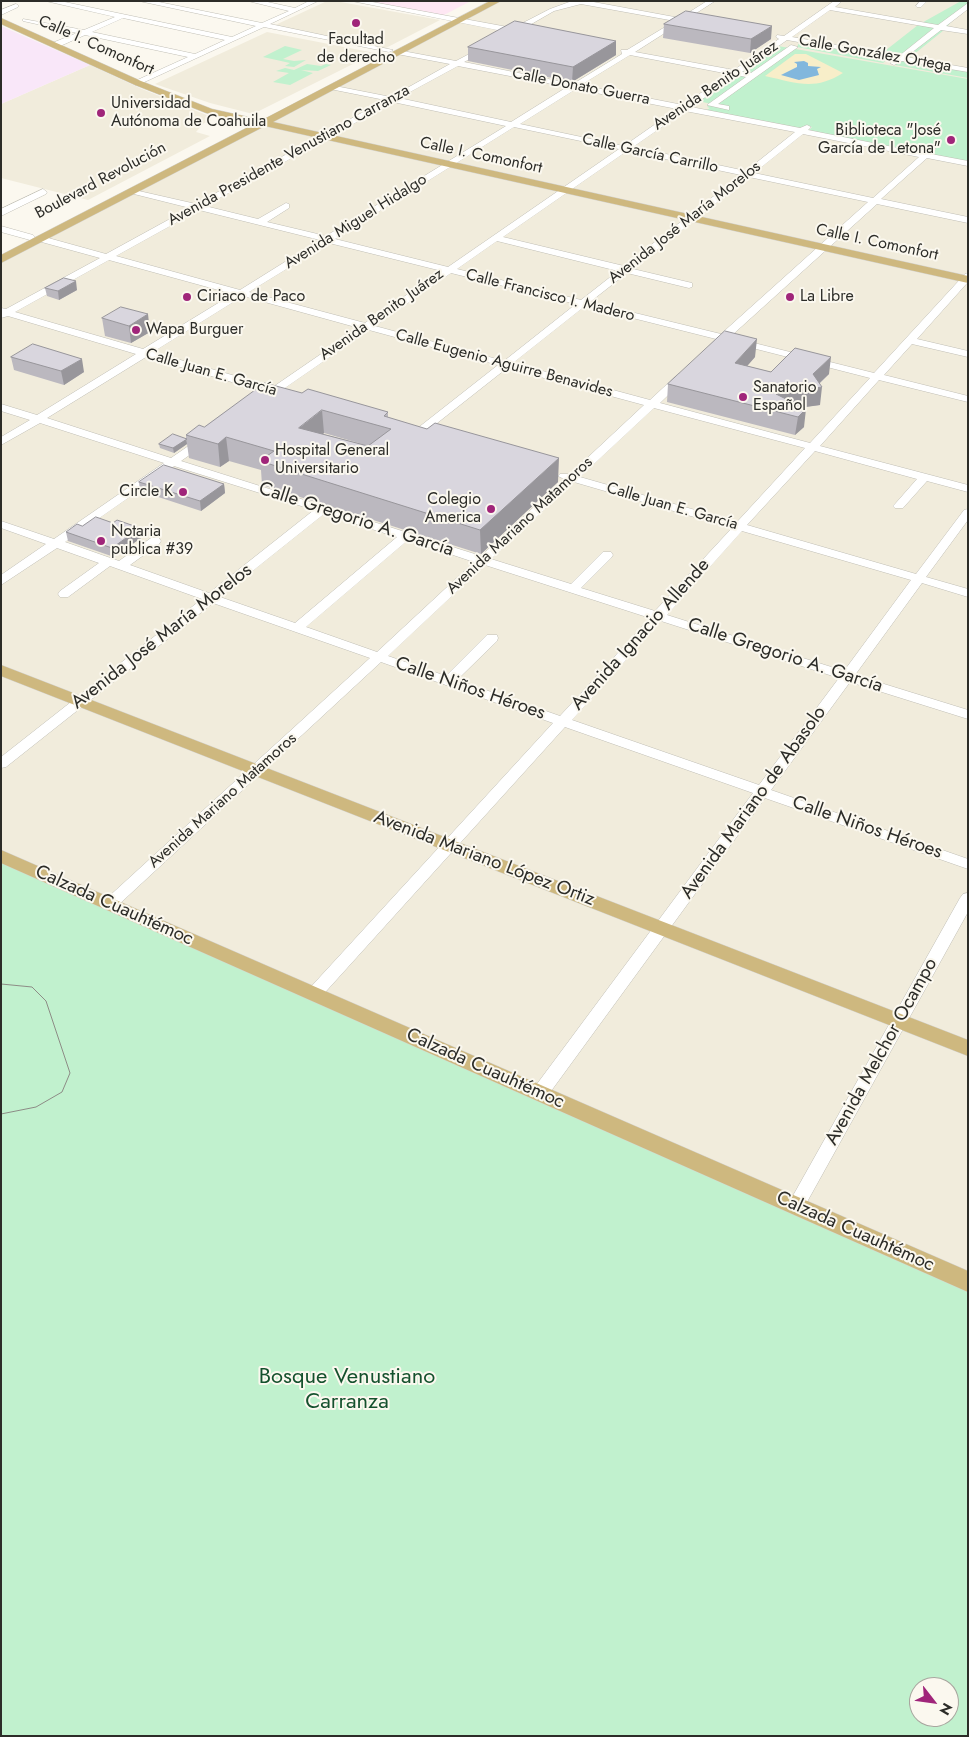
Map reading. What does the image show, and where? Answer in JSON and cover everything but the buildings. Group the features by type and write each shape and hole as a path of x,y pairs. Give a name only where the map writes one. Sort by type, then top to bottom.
{"main road":[{"name":"Boulevard Revolución","path":"1,252 36,238 227,134 256,123 482,1"},
{"path":"1,260 36,238 133,191 256,123 333,87 497,1"},
{"name":"Calle I. Comonfort","path":"1,21 138,83 188,104 229,117 822,248 967,278"},
{"path":"227,134 230,125 229,117"},
{"name":"Avenida Mariano López Ortiz","path":"1,670 968,1048"},
{"name":"Calzada Cuauhtémoc","path":"1,856 968,1282"}],"street":[{"path":"49,1 232,39"},
{"path":"142,1 156,2 389,50"},
{"path":"251,1 296,10"},
{"path":"138,83 315,1"},
{"path":"355,1 459,21 505,36 532,34"},
{"name":"Avenida Miguel Hidalgo","path":"1,442 712,1"},
{"name":"Avenida Benito Juárez","path":"258,402 839,1"},
{"path":"55,45 156,2"},
{"path":"580,2 698,23"},
{"name":"Avenida Presidente Venustiano Carranza","path":"3,313 552,10 580,2"},
{"path":"891,65 968,5"},
{"path":"1,13 16,6"},
{"path":"828,8 968,32"},
{"path":"25,20 195,56"},
{"name":"Calle González Ortega","path":"768,35 968,70"},
{"path":"785,38 794,48 968,78"},
{"path":"711,106 794,48"},
{"path":"612,50 753,76"},
{"name":"Calle Donato Guerra","path":"400,52 684,108 807,128"},
{"name":"Calle García Carrillo","path":"333,87 968,220"},
{"name":"Calle Donato Guerra","path":"684,108 711,106 807,128 928,152 968,164"},
{"name":"Avenida José María Morelos","path":"436,438 413,432 506,364 807,128"},
{"path":"708,352 928,152"},
{"name":"Calle Donato Guerra","path":"928,152 968,156"},
{"name":"Calle Francisco I. Madero","path":"133,191 968,399"},
{"path":"1,213 43,192"},
{"path":"258,223 286,206"},
{"name":"Calle Eugenio Aguirre Benavides","path":"1,229 968,489"},
{"path":"494,238 689,285"},
{"name":"Avenida Ignacio Allende","path":"314,994 967,278"},
{"name":"Calle Juan E. García","path":"3,313 292,396"},
{"path":"910,340 968,354"},
{"name":"Avenida Mariano Matamoros","path":"110,904 694,365"},
{"name":"Calle Gregorio A. García","path":"1,407 968,715"},
{"path":"1,581 211,434"},
{"name":"Calle Juan E. García","path":"554,473 968,593"},
{"path":"899,506 925,477"},
{"name":"Avenida José María Morelos","path":"1,764 323,509"},
{"name":"Avenida Mariano de Abasolo","path":"540,1093 968,512"},
{"name":"Calle Niños Héroes","path":"1,524 968,864"},
{"path":"297,628 406,536"},
{"path":"64,594 155,541"},
{"path":"573,589 606,555"},
{"path":"448,681 492,638"},
{"name":"Avenida Melchor Ocampo","path":"796,1206 968,898"}],"shaded area":[{"name":"Facultad de derecho","path":"327,1 440,20 384,49 271,27"},
{"path":"363,1 471,1 442,16"},
{"path":"492,1 968,1 968,1736 1,1736 1,259"},
{"path":"1,26 90,65 1,104"},
{"path":"267,32 375,53 253,114 210,103 155,84"},
{"name":"Universidad Autónoma de Coahuila","path":"90,65 142,89 209,116 211,121 204,123 196,132 210,136 88,200 1,178 1,104"}],"green space":[{"path":"961,1 968,1 968,4 944,30 908,59 881,54 918,25"},
{"path":"800,41 890,57 883,63 797,47"},
{"path":"285,46 302,50 283,59 294,61 306,60 294,67 285,66 290,63 263,57"},
{"path":"778,46 968,79 968,163 927,155 931,150 927,149 922,154 808,131 812,127 806,126 802,130 705,111 710,108 707,107 711,104 699,101"},
{"path":"901,60 968,71 968,78 895,65"},
{"path":"307,64 331,65 318,71 301,70 313,73 290,85 273,82 289,73 276,71 285,68 294,70"},
{"name":"Bosque Venustiano Carranza","path":"1,861 968,1290 968,1736 1,1736"}],"sand":[{"path":"795,54 806,54 843,73 833,79 814,84 796,83 765,76"}],"water":[{"path":"804,61 808,63 808,66 821,67 817,69 819,75 799,80 781,75 797,67 797,64 794,62"}],"tram line":[{"path":"1,984 32,987 46,1001 70,1073 62,1092 36,1107 1,1114"}],"place":[{"name":"Facultad de derecho","path":"356,23"},
{"name":"Universidad Autónoma de Coahuila","path":"101,113"},
{"name":"Biblioteca \"José García de Letona\"","path":"951,140"},
{"name":"Ciriaco de Paco","path":"187,297"},
{"name":"La Libre","path":"790,297"},
{"name":"Wapa Burguer","path":"136,330"},
{"name":"Sanatorio Español","path":"743,397"},
{"name":"Hospital General Universitario","path":"265,460"},
{"name":"Circle K","path":"183,492"},
{"name":"Colegio America","path":"491,509"},
{"name":"Notaria publica #39","path":"101,541"}]}
